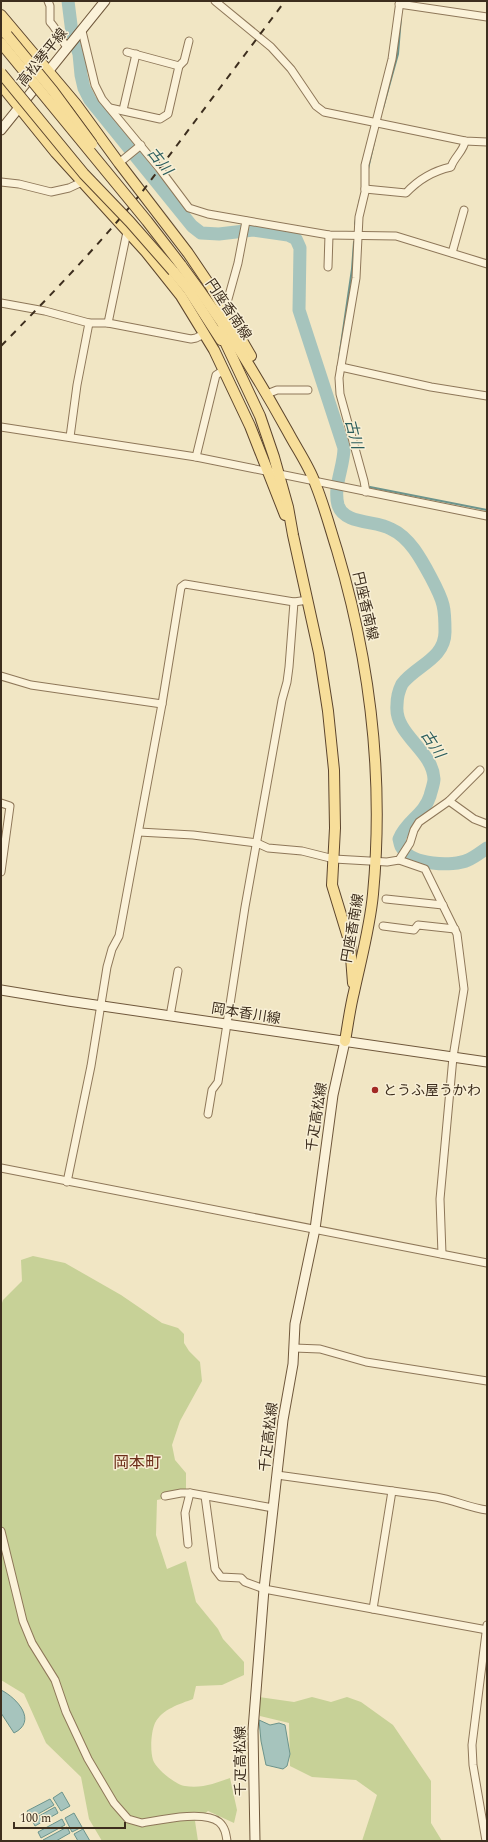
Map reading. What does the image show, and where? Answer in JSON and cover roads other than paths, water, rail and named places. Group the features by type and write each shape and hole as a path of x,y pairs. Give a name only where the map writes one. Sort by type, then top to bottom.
{"main road":[{"name":"高松琴平線","path":"1,130 105,1"},
{"path":"1,15 122,160 188,253 221,303 256,365 259,380"},
{"name":"円座香南線","path":"3,35 147,221 177,268 211,314 239,369 260,416 288,507 319,653 328,711 334,770 334,859 332,885 350,944 354,993"},
{"path":"1,73 84,174 177,268"},
{"path":"1,85 82,182 181,296 214,350 224,370 250,426 293,535"},
{"name":"円座香南線","path":"177,268 206,298 259,380 315,481 350,594 362,651 376,764 375,862 373,895 367,937 345,1041"},
{"name":"岡本香川線","path":"1,990 487,1062"},
{"name":"千疋高松線","path":"255,1841 253,1730 264,1589 273,1508 294,1348 295,1324 315,1229 333,1095 345,1041"}],"street":[{"path":"48,1 50,6 50,22 55,26 58,34 68,46"},
{"path":"215,1 271,47 292,69 316,106 324,112 375,124 465,141 487,142"},
{"path":"366,492 340,394 339,378 356,278 359,217 365,189 365,165 392,59 400,2 487,17"},
{"path":"81,32 95,84 102,99 189,208 246,224 329,235 396,236 487,264"},
{"path":"110,108 160,119 168,114 179,66 184,62 189,41"},
{"path":"127,52 179,66"},
{"path":"123,110 136,54"},
{"path":"365,189 406,193 414,184 426,176 441,169 451,167 456,156 464,148 465,141"},
{"path":"122,160 139,146"},
{"path":"1,182 19,184 51,192 68,188 82,182"},
{"path":"452,253 464,210"},
{"path":"221,303 228,299 246,224"},
{"path":"108,323 127,232"},
{"path":"328,268 329,235"},
{"path":"1,303 45,311 89,323 108,323 190,339 204,334"},
{"path":"70,437 77,385 89,323"},
{"path":"341,367 431,387 487,396"},
{"path":"196,457 216,374 224,370"},
{"path":"267,394 277,390 308,390"},
{"path":"1,427 196,457 487,516"},
{"path":"68,1182 112,948 119,936 139,832 181,587 185,584 294,602 308,600"},
{"path":"208,1114 212,1090 218,1082 226,1024 257,843 282,700 287,682 294,602"},
{"path":"1,676 31,685 162,704"},
{"path":"139,832 193,835 257,843 268,848 302,851 334,859 387,862 400,858 410,843 414,830 419,822 449,801 480,770"},
{"path":"449,801 474,819 487,824"},
{"path":"1,803 10,806 1,872"},
{"path":"400,858 425,868 458,934 464,989 453,1057 440,1199 442,1254"},
{"path":"386,899 443,905"},
{"path":"383,926 414,930 418,925 455,929"},
{"path":"170,1016 178,971"},
{"path":"1,1168 487,1263"},
{"path":"294,1348 320,1349 366,1362 375,1362 446,1376 458,1376 487,1381"},
{"path":"277,1475 448,1499 476,1509 487,1510"},
{"path":"373,1609 392,1491"},
{"path":"165,1496 190,1493 273,1508"},
{"path":"188,1544 185,1513 190,1493"},
{"path":"205,1496 216,1568 221,1577 241,1578 245,1582 264,1589 487,1629 472,1746 473,1765 486,1841"},
{"path":"1,1531 26,1632 55,1680 72,1725 88,1759 123,1815 135,1822 142,1823 197,1816 213,1818 224,1827 227,1841"}],"water":[{"path":"1,1690 13,1698 25,1716 21,1728 14,1733 1,1713"},
{"path":"259,1720 270,1725 279,1723 285,1725 290,1754 287,1766 283,1769 266,1765 261,1741"},
{"path":"62,1792 70,1806 61,1811 53,1798"},
{"path":"50,1799 54,1805 31,1818 27,1811"},
{"path":"55,1807 58,1813 35,1826 32,1820"},
{"path":"74,1813 82,1827 72,1832 65,1818"},
{"path":"62,1819 65,1825 41,1838 38,1832"},
{"path":"67,1827 70,1833 56,1841 43,1840"},
{"path":"83,1829 90,1841 78,1841 74,1834"}],"waterway":[{"name":"古川","path":"68,1 72,33 79,54 81,75 84,88 90,100 192,226 201,233 219,234 253,230 288,235 296,239 300,248 299,310 344,448 337,491 338,505 341,511 347,516 385,526 398,533 406,540 412,546 430,576 444,608 445,632 444,641 440,649 435,656 414,672 402,684 399,691 397,705 401,725 427,759 432,769 434,779 427,803 402,833 399,839 400,845 407,854 414,858 443,864 468,860 487,848"},
{"path":"383,108 398,54 401,17"},
{"path":"368,169 375,138"},
{"path":"355,224 360,199"},
{"path":"339,358 352,269 354,242"},
{"path":"370,487 487,510"}],"railway":[{"path":"1,346 108,232 142,192 285,1"}],"place":[{"name":"とうふ屋うかわ","path":"375,1090"}],"district":[{"name":"岡本町","path":"137,1462"}]}
